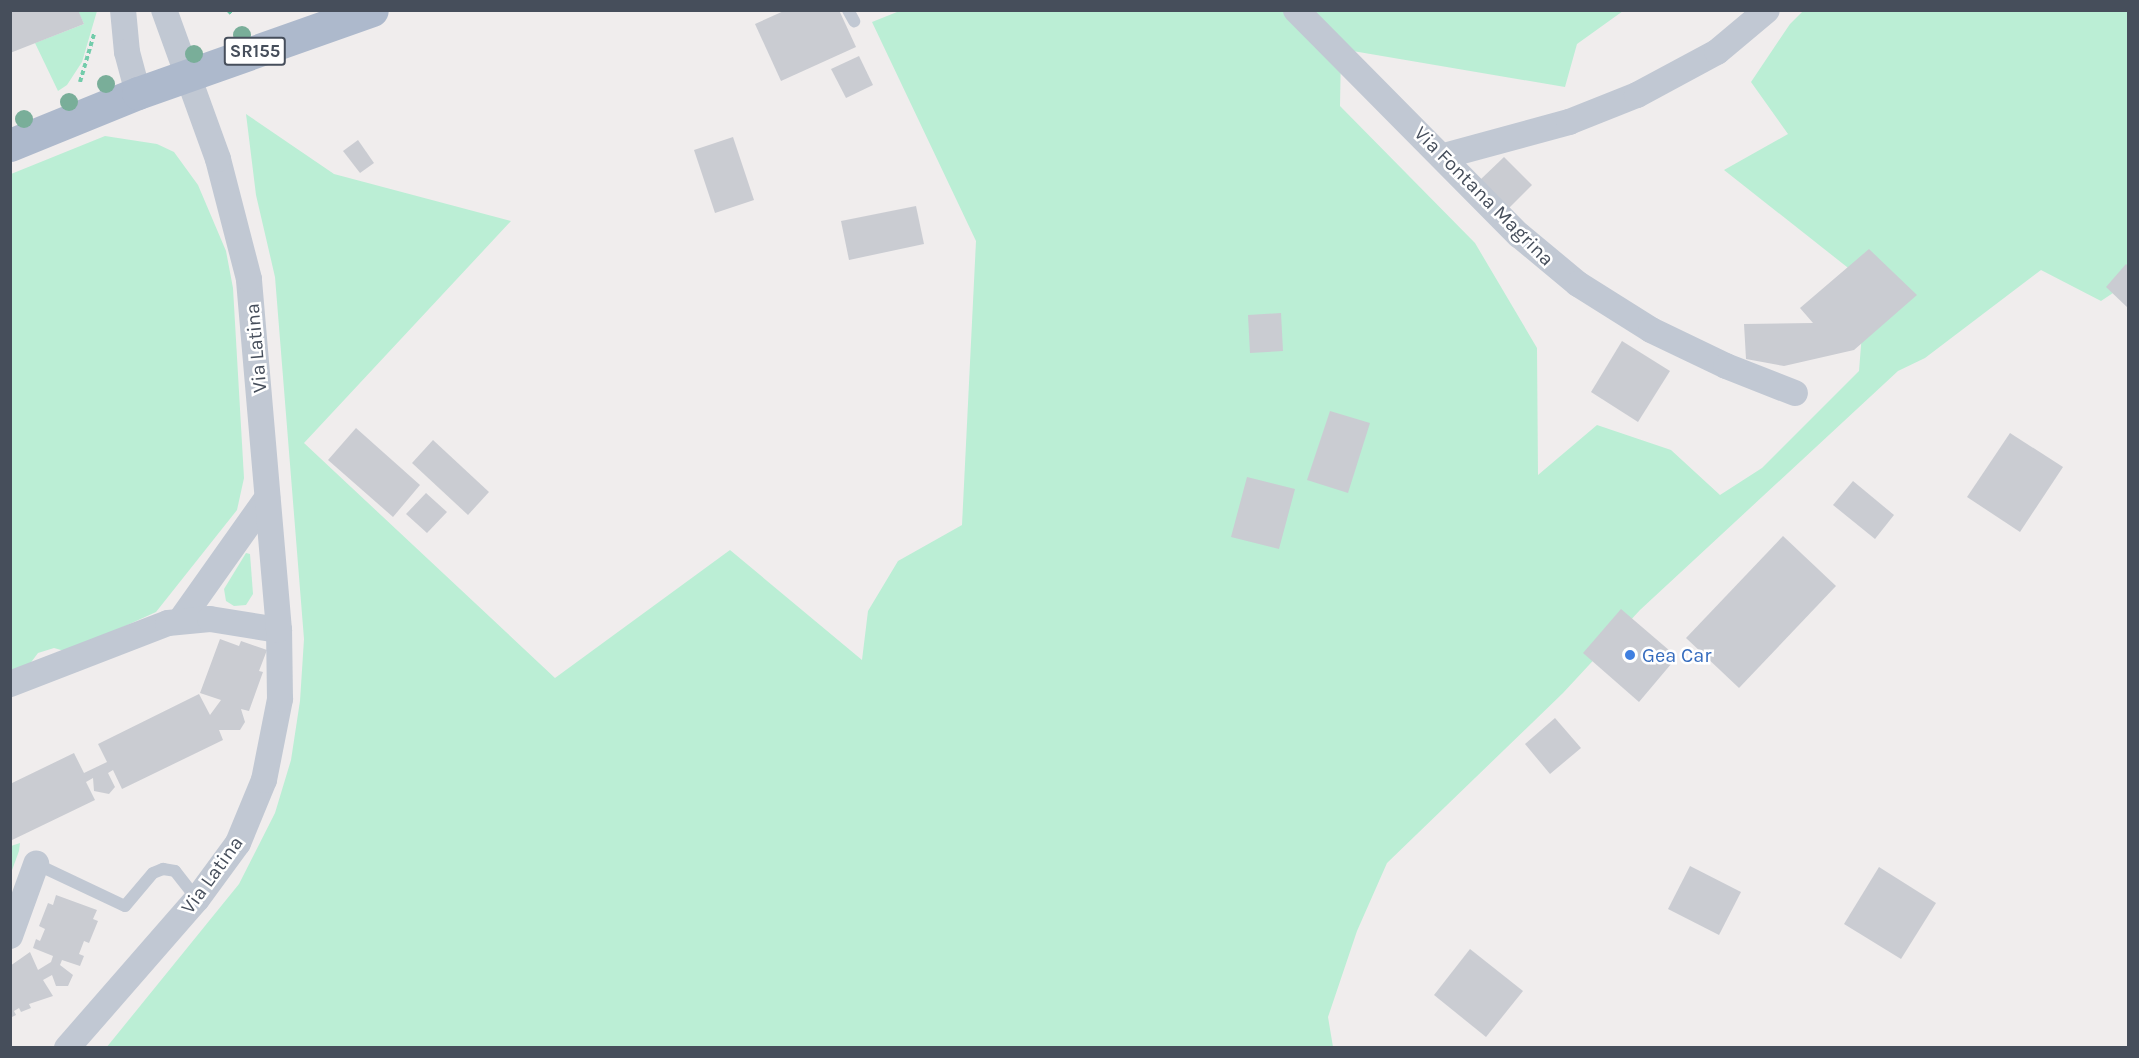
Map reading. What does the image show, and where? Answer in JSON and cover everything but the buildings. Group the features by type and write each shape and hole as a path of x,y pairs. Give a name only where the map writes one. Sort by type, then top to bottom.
{"main road":[{"name":"SR155","path":"10,145 188,74 372,10"}],"street":[{"path":"123,10 138,93"},
{"name":"Via Latina","path":"67,1047 197,899 238,843 264,780 280,699 279,630 249,279 228,192 164,10"},
{"name":"Via Fontana Magrina","path":"1296,10 1519,235 1596,298 1710,359 1795,393"},
{"path":"1443,156 1569,122 1637,95 1717,52 1767,10"},
{"path":"180,621 267,498"},
{"path":"10,684 180,621 223,620 279,630"},
{"path":"10,936 36,864"}],"lane":[{"path":"36,864 125,906 153,873 163,869 175,871 197,899"}],"path":[{"path":"77,90 95,30"}],"green space":[{"path":"902,10 1623,11 1577,44 1565,87 1341,49 1340,106 1475,243 1537,348 1538,475 1597,425 1671,450 1720,495 1762,468 1859,371 1866,282 1724,170 1788,134 1751,82 1790,24 1804,10 2128,11 2128,283 2101,301 2041,270 1925,358 1898,371 1640,610 1563,693 1387,863 1357,931 1328,1017 1333,1047 106,1048 239,884 275,813 291,760 300,701 304,639 275,277 256,195 246,114 334,174 511,221 304,443 555,678 730,550 862,660 868,611 898,561 962,525 976,241 872,22"},
{"path":"78,11 97,11 82,62 67,85 58,91 35,43 84,24"},
{"path":"105,136 157,144 174,152 198,185 226,251 233,288 244,478 237,510 156,612 68,652 54,648 38,653 29,665 11,670 11,174"},
{"path":"246,553 250,554 253,594 246,605 234,606 226,601 224,589"},
{"path":"20,843 19,851 11,873 11,846"}],"place":[{"name":"Gea Car","path":"1630,655"}]}
